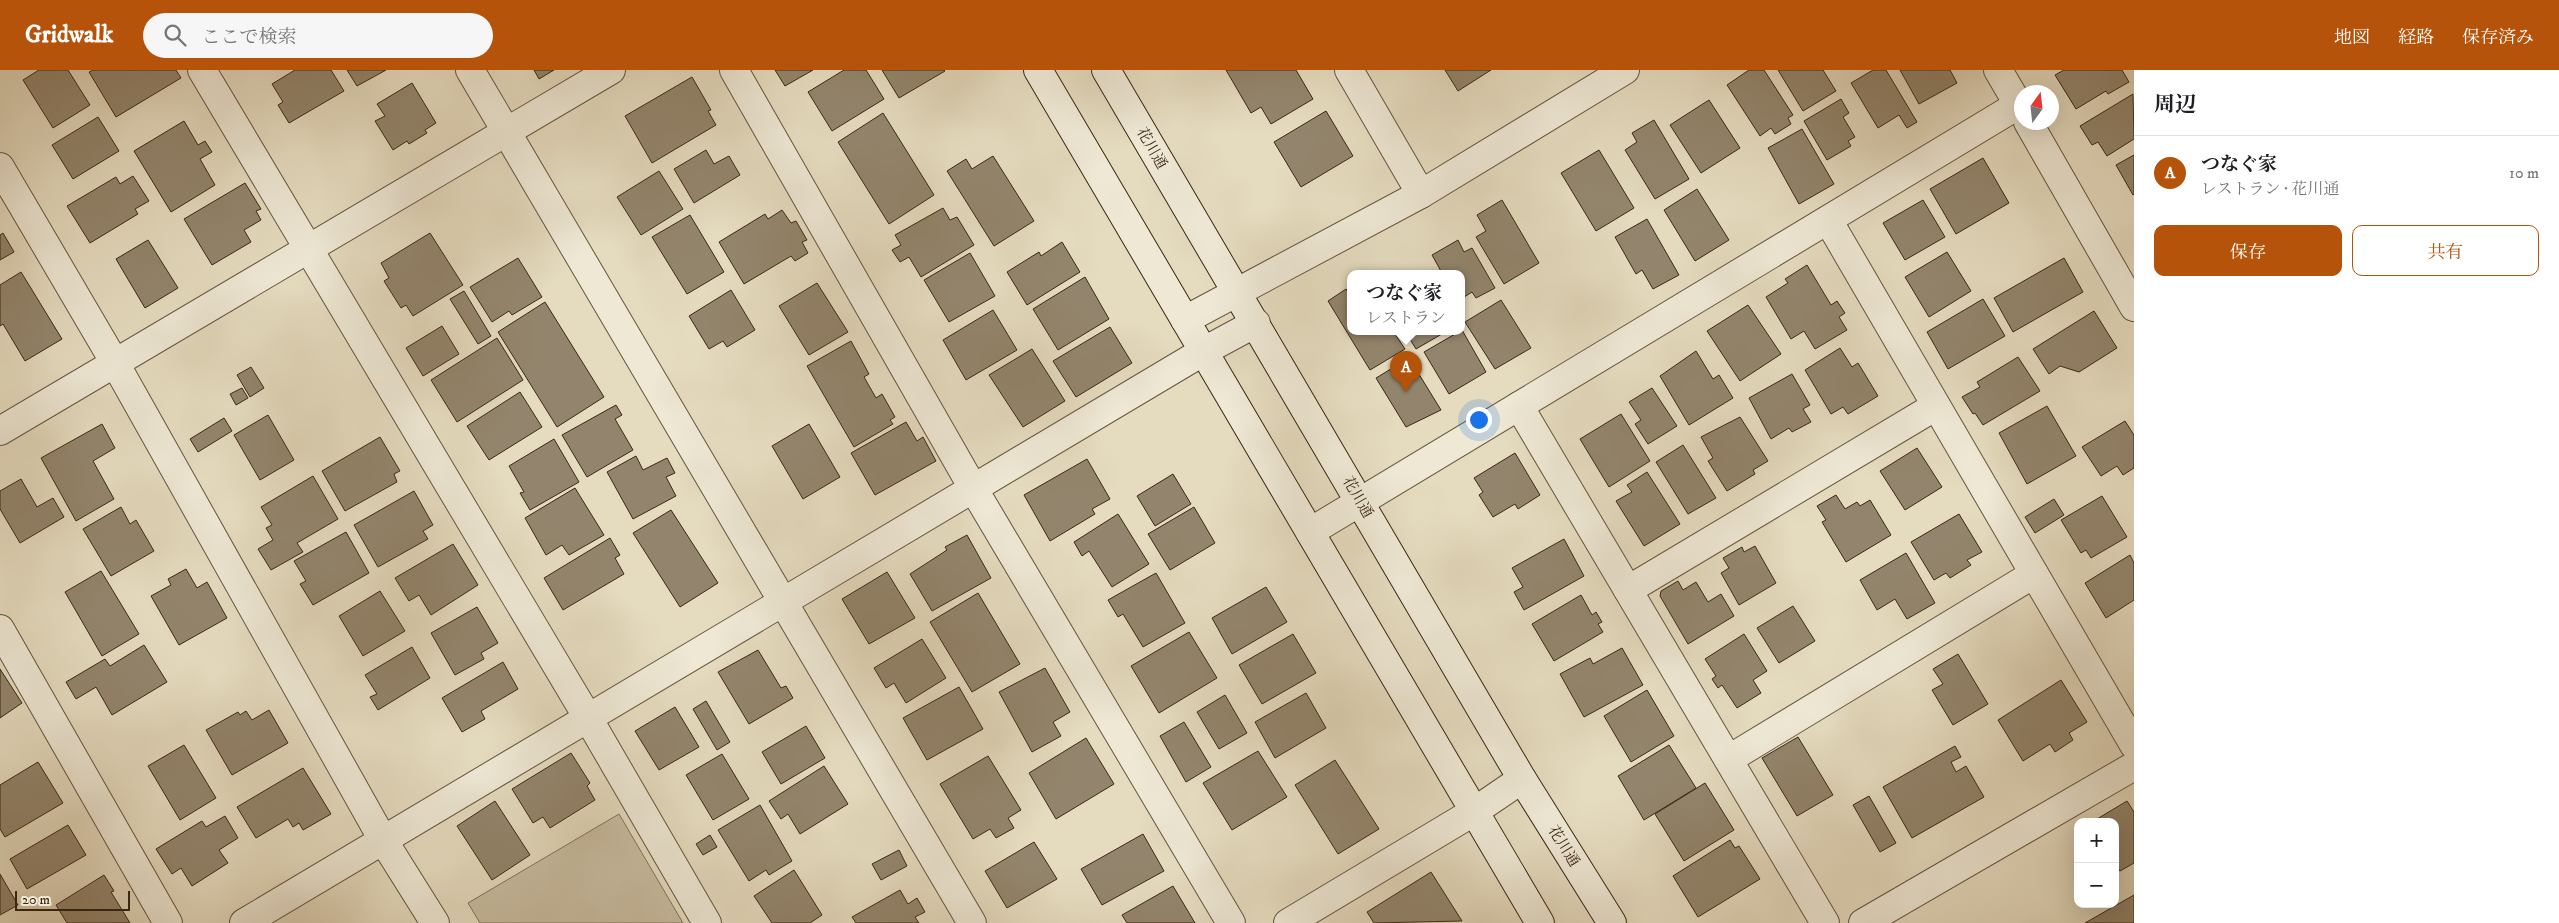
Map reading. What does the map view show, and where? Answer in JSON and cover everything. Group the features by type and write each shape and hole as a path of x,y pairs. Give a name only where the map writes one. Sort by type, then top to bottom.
{"street":[{"path":"202,70 588,718 707,923"},
{"path":"470,70 972,923"},
{"path":"0,431 611,70"},
{"path":"734,70 973,488 1231,923"},
{"path":"1038,70 1540,923"},
{"name":"花川通","path":"1106,70 1522,779 1612,923"},
{"path":"1349,70 1420,194"},
{"path":"1185,320 1420,194 1625,70"},
{"path":"1998,70 2014,98"},
{"path":"1310,532 1828,220 2014,118"},
{"path":"2033,130 2134,307"},
{"path":"0,167 115,363 383,840 435,923"},
{"path":"1828,220 2134,745"},
{"path":"244,923 1204,351 1256,323"},
{"path":"1519,406 1825,923"},
{"path":"1628,590 1936,406"},
{"path":"1728,759 2034,574"},
{"path":"0,629 168,923"},
{"path":"1863,923 2134,766"},
{"path":"1288,923 1475,811 1522,779"}],"shaded area":[{"path":"619,814 683,923 480,923 468,903"}],"building":[{"path":"39,70 68,70 90,105 53,128 23,80"},
{"path":"93,70 176,70 181,78 116,117 89,72"},
{"path":"295,70 331,70 344,91 289,123 278,105 283,102 272,84"},
{"path":"347,70 386,70 357,86"},
{"path":"534,70 554,70 539,79"},
{"path":"775,70 813,70 785,86"},
{"path":"844,70 866,70 884,99 832,131 808,92"},
{"path":"882,70 944,70 945,71 899,98"},
{"path":"1226,70 1296,70 1313,99 1271,124 1261,107 1251,113"},
{"path":"1445,70 1491,70 1458,91"},
{"path":"1749,70 1764,70 1793,115 1788,118 1791,124 1775,134 1771,128 1760,136 1727,85"},
{"path":"1778,70 1823,70 1836,91 1803,111"},
{"path":"1873,70 1886,70 1917,122 1907,128 1899,115 1878,128 1851,83"},
{"path":"1900,70 1950,70 1957,83 1919,104"},
{"path":"2064,70 2122,70 2129,82 2108,94 2106,91 2076,109 2055,75"},
{"path":"692,77 711,110 708,111 716,125 652,163 625,116"},
{"path":"412,83 436,123 425,130 427,133 409,144 407,141 393,150 375,121 385,116 377,104"},
{"path":"2133,94 2134,139 2107,156 2098,142 2092,145 2080,126"},
{"path":"1841,99 1849,113 1843,117 1855,137 1848,141 1851,146 1827,160 1804,121"},
{"path":"1709,100 1740,148 1701,173 1670,125"},
{"path":"1326,111 1353,156 1301,187 1274,142"},
{"path":"883,113 934,195 889,224 838,142"},
{"path":"98,117 119,151 73,179 52,145"},
{"path":"1654,120 1689,179 1655,199 1625,150 1637,142 1632,133"},
{"path":"184,121 198,145 205,141 212,152 200,159 215,185 171,212 134,151"},
{"path":"1802,129 1834,184 1799,204 1768,148"},
{"path":"706,150 714,164 729,156 740,175 694,203 674,169"},
{"path":"1599,150 1634,208 1596,231 1561,173"},
{"path":"2134,155 2134,194 2133,195 2116,165"},
{"path":"993,156 1034,221 994,246 947,171 966,159 972,169"},
{"path":"1983,158 2009,203 1956,234 1930,189"},
{"path":"659,171 683,209 641,235 617,197"},
{"path":"133,176 149,201 135,209 138,214 90,243 67,206 116,177 120,184"},
{"path":"245,183 261,209 256,211 261,220 244,230 251,242 212,265 184,219"},
{"path":"1697,189 1729,240 1695,261 1664,210"},
{"path":"1502,200 1539,263 1504,284 1476,237 1486,231 1477,215"},
{"path":"1923,200 1945,237 1905,260 1883,223"},
{"path":"943,208 950,220 957,217 974,245 921,277 909,257 900,262 892,250 901,245 895,235"},
{"path":"782,210 791,223 796,221 807,240 802,242 808,253 795,261 791,256 744,284 719,242 765,214 768,219"},
{"path":"690,215 724,272 687,294 652,237"},
{"path":"1647,219 1679,275 1653,289 1642,270 1636,274 1615,237"},
{"path":"3,233 14,252 0,260 0,235"},
{"path":"430,233 463,285 413,316 406,305 401,308 384,281 389,278 381,263"},
{"path":"148,240 178,288 145,308 116,259"},
{"path":"1458,240 1464,252 1472,248 1495,288 1476,298 1472,292 1465,296 1465,270 1440,270 1432,255"},
{"path":"1062,242 1080,272 1027,305 1007,272 1039,252 1041,256"},
{"path":"1947,252 1971,291 1929,317 1905,277"},
{"path":"970,253 995,296 949,322 924,280"},
{"path":"518,258 542,297 512,315 509,311 492,322 470,287"},
{"path":"2064,258 2083,292 2013,332 1994,298"},
{"path":"1807,265 1831,305 1837,301 1845,313 1839,317 1847,330 1815,349 1804,331 1791,339 1766,297 1788,283 1785,279"},
{"path":"21,272 62,339 25,361 3,324 0,326 0,285"},
{"path":"1085,277 1109,319 1058,350 1033,309"},
{"path":"817,283 848,332 809,355 779,306"},
{"path":"1346,289 1347,291 1347,332 1328,301"},
{"path":"731,290 755,330 727,347 723,341 709,349 689,316"},
{"path":"464,291 491,336 478,344 450,299"},
{"path":"1983,299 2005,336 1948,369 1927,332"},
{"path":"1501,300 1531,348 1495,369 1465,322"},
{"path":"545,302 604,397 557,427 498,332"},
{"path":"1748,305 1781,354 1740,381 1707,331"},
{"path":"993,310 1017,350 966,380 943,340"},
{"path":"2094,311 2117,348 2079,372 2060,366 2049,374 2033,349"},
{"path":"442,326 459,354 423,376 406,348"},
{"path":"1110,327 1132,363 1076,397 1053,361"},
{"path":"1349,335 1396,335 1405,349 1370,370"},
{"path":"1410,335 1440,335 1416,349 1408,336"},
{"path":"1453,335 1465,335 1486,372 1449,394 1424,352"},
{"path":"497,338 523,380 457,422 431,380"},
{"path":"851,341 869,374 864,377 876,398 882,394 895,417 890,420 893,424 854,447 807,366"},
{"path":"1840,348 1852,367 1858,363 1878,396 1848,414 1843,407 1831,414 1805,370"},
{"path":"1032,349 1065,401 1023,427 989,375"},
{"path":"1696,351 1713,379 1719,375 1733,398 1689,425 1660,376"},
{"path":"2018,357 2040,391 1983,425 1962,397 1980,387 1977,382"},
{"path":"1409,358 1441,410 1406,427 1376,378"},
{"path":"251,367 264,388 250,397 237,375"},
{"path":"1792,374 1810,405 1803,409 1811,422 1792,432 1789,428 1771,439 1749,398"},
{"path":"242,388 248,398 236,405 230,394"},
{"path":"1652,388 1677,426 1648,444 1635,424 1641,420 1629,402"},
{"path":"520,392 542,427 489,460 467,426"},
{"path":"616,405 622,415 615,419 633,450 587,477 562,435"},
{"path":"2047,406 2076,456 2027,484 1999,433"},
{"path":"1621,414 1650,461 1609,487 1580,439"},
{"path":"268,415 294,460 260,480 234,435"},
{"path":"1740,417 1768,461 1753,470 1755,474 1727,491 1708,461 1713,458 1701,437"},
{"path":"224,418 232,431 198,452 190,439"},
{"path":"2125,421 2134,435 2134,468 2123,475 2117,466 2101,476 2082,447"},
{"path":"906,422 917,441 923,437 936,461 875,495 851,453"},
{"path":"102,424 115,448 93,461 114,499 76,521 41,458"},
{"path":"809,424 840,477 803,499 772,446"},
{"path":"380,437 400,471 394,474 397,482 345,511 322,471"},
{"path":"554,439 579,482 530,510 520,493 524,492 509,466"},
{"path":"1683,445 1716,498 1688,514 1656,462"},
{"path":"1917,448 1942,487 1905,510 1880,471"},
{"path":"1515,453 1540,495 1518,509 1515,504 1493,517 1479,495 1483,492 1474,478"},
{"path":"636,456 643,470 667,458 675,473 666,477 676,496 633,519 607,472"},
{"path":"1087,459 1110,499 1092,509 1095,514 1050,541 1024,495"},
{"path":"1647,472 1680,524 1644,546 1616,501 1632,492 1627,485"},
{"path":"1173,474 1191,504 1155,526 1137,496"},
{"path":"313,476 338,519 297,543 303,552 271,570 258,549 273,540 266,528 272,525 261,507"},
{"path":"21,479 37,507 53,498 64,517 20,543 0,509 0,491"},
{"path":"575,488 604,535 569,555 562,545 546,555 525,518"},
{"path":"414,491 433,525 423,531 428,539 378,567 354,525"},
{"path":"1836,495 1845,509 1857,502 1860,506 1870,500 1891,535 1846,562 1822,522 1826,520 1817,506"},
{"path":"2102,496 2127,537 2091,558 2086,550 2081,553 2061,520"},
{"path":"2054,499 2064,515 2035,533 2025,517"},
{"path":"121,507 130,524 136,520 154,551 111,576 83,529"},
{"path":"1194,507 1215,543 1170,570 1148,534"},
{"path":"671,510 718,583 680,607 633,533"},
{"path":"1118,514 1149,564 1112,587 1089,551 1082,556 1074,542"},
{"path":"1959,514 1982,552 1967,560 1971,565 1950,578 1946,573 1934,580 1911,542"},
{"path":"346,532 369,573 313,605 300,584 306,581 294,561"},
{"path":"967,535 991,578 932,611 910,574 947,550 945,547"},
{"path":"610,538 620,555 615,558 624,574 563,610 544,578"},
{"path":"1564,539 1584,576 1524,610 1514,592 1523,587 1512,568"},
{"path":"453,544 478,585 431,615 419,595 409,601 395,578"},
{"path":"1755,546 1776,583 1739,605 1721,573 1729,568 1723,558 1742,547 1744,552"},
{"path":"1906,553 1935,603 1907,619 1895,599 1877,610 1860,580"},
{"path":"2130,555 2134,563 2134,600 2106,618 2085,583"},
{"path":"186,569 197,588 207,582 227,618 179,645 151,596 171,585 168,579"},
{"path":"101,571 139,634 102,656 65,592"},
{"path":"887,572 915,618 869,644 842,599"},
{"path":"1156,573 1185,623 1143,647 1123,614 1118,617 1108,600"},
{"path":"1678,581 1683,590 1696,582 1708,602 1721,594 1734,616 1688,644 1660,596 1661,591"},
{"path":"1266,587 1287,622 1232,654 1212,618"},
{"path":"380,591 405,631 363,656 339,616"},
{"path":"978,593 1020,664 972,692 930,622"},
{"path":"1581,595 1592,615 1596,612 1602,622 1598,624 1603,632 1554,661 1532,624"},
{"path":"1793,606 1815,641 1779,663 1757,628"},
{"path":"477,607 498,643 481,653 484,659 455,675 431,633"},
{"path":"1189,632 1217,678 1159,713 1131,666"},
{"path":"1293,634 1316,673 1262,704 1239,665"},
{"path":"1744,634 1767,671 1753,680 1761,693 1737,708 1722,685 1718,688 1712,679 1716,676 1705,659"},
{"path":"922,639 946,678 906,703 894,683 886,688 874,668"},
{"path":"144,645 167,682 112,715 96,687 76,699 66,682 105,659 110,666"},
{"path":"412,647 430,678 378,710 370,697 377,694 365,675"},
{"path":"1622,648 1643,685 1584,717 1560,674 1590,658 1593,664"},
{"path":"758,650 781,688 786,686 793,698 749,724 718,672"},
{"path":"1958,654 1988,704 1953,725 1932,690 1943,684 1933,669"},
{"path":"503,662 518,689 481,711 485,719 462,732 442,698"},
{"path":"1045,668 1070,712 1053,722 1061,736 1032,752 999,692"},
{"path":"0,669 22,703 0,718"},
{"path":"2061,680 2087,722 2069,733 2073,740 2055,752 2050,744 2023,761 1998,720"},
{"path":"959,687 983,729 927,760 903,718"},
{"path":"1647,690 1674,736 1631,762 1604,716"},
{"path":"1306,693 1326,728 1275,758 1255,722"},
{"path":"1225,695 1247,733 1219,749 1197,712"},
{"path":"706,701 730,742 717,750 693,709"},
{"path":"675,707 699,747 659,770 635,731"},
{"path":"269,710 288,743 232,775 206,730 238,712 240,715 246,711 252,720"},
{"path":"1184,722 1211,767 1186,782 1160,736"},
{"path":"806,726 825,758 781,784 762,752"},
{"path":"1798,737 1833,795 1797,816 1762,758"},
{"path":"1086,738 1114,784 1056,819 1029,773"},
{"path":"184,745 216,798 180,820 148,766"},
{"path":"1669,745 1696,788 1644,820 1618,776"},
{"path":"1955,746 1961,757 1951,762 1956,772 1966,766 1984,797 1912,838 1883,787"},
{"path":"1258,751 1287,797 1232,830 1203,783"},
{"path":"571,753 590,783 587,786 595,800 550,828 543,817 533,823 512,789"},
{"path":"722,754 749,799 713,820 686,775"},
{"path":"988,756 1021,810 1008,818 1014,828 996,838 990,829 973,839 940,784"},
{"path":"1335,760 1379,829 1338,854 1295,785"},
{"path":"38,762 63,803 5,837 0,829 0,785"},
{"path":"824,766 848,804 800,834 788,814 781,819 769,801"},
{"path":"303,768 331,814 303,830 299,823 293,827 288,819 256,838 237,807"},
{"path":"1705,783 1734,830 1684,861 1655,814"},
{"path":"1869,796 1896,843 1880,852 1853,805"},
{"path":"495,801 530,855 492,880 457,826"},
{"path":"2127,801 2134,812 2134,863 2120,871 2119,869 2119,818 2099,818"},
{"path":"760,805 792,861 769,875 766,870 749,881 718,830"},
{"path":"225,816 238,838 219,850 228,863 192,886 181,868 172,874 156,849 202,821 206,827"},
{"path":"68,825 86,855 27,889 10,859"},
{"path":"1143,834 1164,871 1102,905 1081,869"},
{"path":"710,835 717,847 703,855 696,844"},
{"path":"1730,840 1735,848 1739,846 1760,879 1698,917 1673,876"},
{"path":"1034,842 1057,879 1007,908 985,871"},
{"path":"899,850 907,866 881,880 872,864"},
{"path":"794,870 822,915 810,923 772,923 754,896"},
{"path":"1431,872 1462,921 1374,923 1367,912"},
{"path":"0,874 18,905 0,915"},
{"path":"104,875 114,891 111,892 130,923 67,923 56,905"},
{"path":"1173,886 1195,923 1127,923 1122,915"},
{"path":"900,890 908,904 917,898 925,912 915,917 919,923 856,923 852,917"},
{"path":"2134,895 2134,923 2085,923 2111,908 2119,908 2119,904"}],"place":[{"name":"つなぐ家","path":"1406,392"}]}
